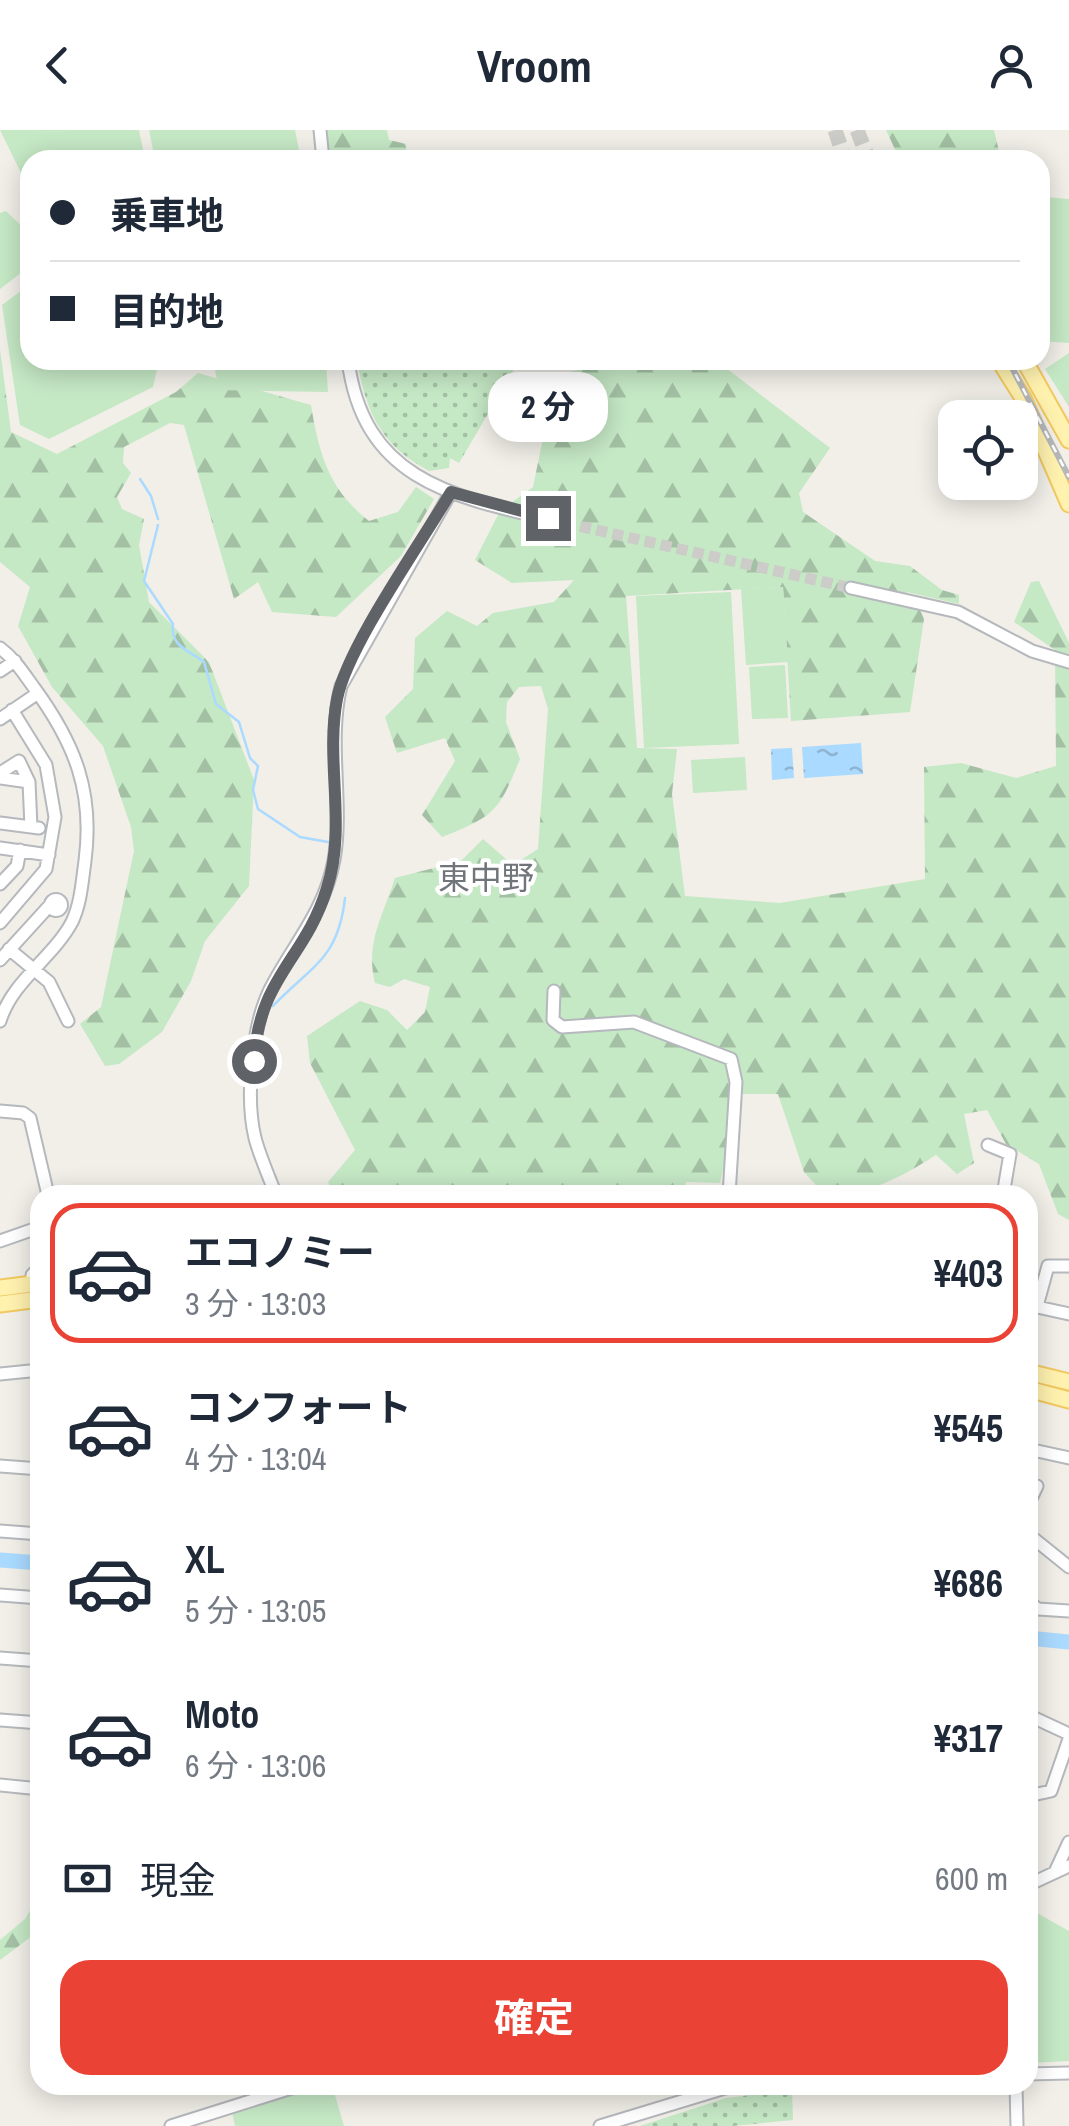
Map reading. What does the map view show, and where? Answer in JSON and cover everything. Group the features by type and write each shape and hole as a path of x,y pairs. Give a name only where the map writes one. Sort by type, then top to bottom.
{"main road":[{"path":"1005,370 1023,398 1069,504"},
{"path":"1030,370 1069,440"},
{"path":"0,1288 30,1284"},
{"path":"0,1304 30,1300"},
{"path":"1038,1374 1069,1382"},
{"path":"1038,1392 1069,1400"}],"street":[{"path":"350,370 358,414 374,438 401,465 451,492 548,518"},
{"path":"272,1185 255,1139 260,1087 256,1036 264,1001 318,913 334,860 336,714 341,686 451,492"},
{"path":"850,588 958,612 1032,651 1069,662"},
{"path":"0,648 15,661 74,750 86,792 88,826 74,918 9,998 0,1021"},
{"path":"0,672 15,661"},
{"path":"0,719 38,693"},
{"path":"0,923 41,877 55,817 51,781 40,753 12,710"},
{"path":"0,776 19,761 29,782 35,828 0,823"},
{"path":"0,776 29,782"},
{"path":"0,848 49,854"},
{"path":"1,880 17,866 20,850"},
{"path":"0,960 51,904"},
{"path":"10,950 49,982 68,1021"},
{"path":"554,991 553,1020 562,1028 634,1022 731,1059 736,1082 730,1185"},
{"path":"0,1111 23,1112 30,1118 46,1185"},
{"path":"988,1145 1010,1154 1005,1185"},
{"path":"0,1241 30,1230"},
{"path":"1038,1291 1048,1266 1069,1266"},
{"path":"1038,1307 1069,1314"},
{"path":"0,1374 30,1371"},
{"path":"1038,1451 1069,1458"},
{"path":"0,1466 30,1469"},
{"path":"0,1531 30,1533"},
{"path":"1038,1542 1069,1566"},
{"path":"0,1595 30,1597"},
{"path":"1038,1609 1069,1611"},
{"path":"0,1658 30,1660"},
{"path":"0,1720 30,1722"},
{"path":"1038,1720 1069,1736 1051,1791 1038,1794"},
{"path":"0,1785 30,1787"},
{"path":"1055,1872 1069,1842"},
{"path":"1038,1880 1069,1866"},
{"path":"1038,2074 1069,2073"},
{"path":"171,2126 270,2095"},
{"path":"600,2126 676,2095"},
{"path":"1016,2095 1017,2126"}],"green space":[{"path":"0,130 139,130 143,150 20,150 20,171"},
{"path":"149,130 295,130 299,150 153,150"},
{"path":"321,130 387,130 389,140 406,144 406,150 324,150"},
{"path":"886,130 994,130 999,150 895,150"},
{"path":"1050,197 1069,199 1069,343 1050,342"},
{"path":"6,211 20,224 20,274 0,289 0,213"},
{"path":"20,292 20,370 157,370 153,387 49,439 20,425 2,305"},
{"path":"0,349 11,432 57,454 176,392 198,373 311,405 318,439 335,484 369,521 398,512 416,487 434,499 401,556 336,617 272,612 258,582 234,599 184,425 170,423 124,447 123,463 131,473 117,497 122,509 144,519 139,545 149,602 209,662 254,780 249,886 205,941 191,981 162,1032 119,1064 105,1066 80,1024 101,1007 134,851 131,827 103,746 52,687 18,626 30,587 0,562"},
{"path":"1069,353 1069,407 1046,370 1050,370 1050,366"},
{"path":"215,370 327,370 328,392 219,390"},
{"path":"359,370 514,370 459,463 450,458 449,468 429,471 399,450 378,426"},
{"path":"729,370 830,448 799,493 803,512 875,561 910,566 942,590 959,595 959,604 907,592 905,606 920,610 924,619 910,712 791,721 783,587 626,596 637,748 677,749 672,794 685,896 780,903 925,879 924,767 961,763 1016,778 1056,766 1055,650 1014,622 1031,582 1039,581 1069,643 1069,1220 1058,1214 1039,1164 1006,1144 987,1110 964,1114 974,1163 957,1174 936,1155 880,1185 816,1185 804,1172 778,1094 740,1094 720,1183 329,1185 355,1150 310,1063 307,1036 360,1001 387,1010 407,1030 425,1012 430,987 404,979 390,987 375,983 374,942 395,878 461,861 483,839 513,865 538,849 548,709 541,686 519,687 507,702 506,722 520,759 500,801 484,817 442,837 422,815 455,761 445,738 397,753 385,717 413,689 415,638 447,611 477,626 493,613 554,602 574,580 512,583 475,560 500,511 533,487 550,404 569,372"},
{"path":"783,587 788,662 746,665 741,589"},
{"path":"731,592 739,744 644,748 636,596"},
{"path":"785,665 788,718 752,719 749,667"},
{"path":"745,757 747,790 693,793 691,760"},
{"path":"30,1910 30,1938 0,1960 0,1940"},
{"path":"1038,1914 1069,1931 1069,2061 1038,2063"},
{"path":"287,2095 335,2095 344,2126 235,2126 232,2112"},
{"path":"792,2095 793,2120 733,2126 640,2126 726,2098"}],"water":[{"path":"861,743 863,774 804,778 802,747"},
{"path":"792,748 794,778 772,780 771,749"}],"waterway":[{"path":"140,479 151,496 158,519"},
{"path":"158,525 144,581 173,624 174,638 204,662 216,704 239,722 250,758 258,766 253,790 258,809 300,837 328,842"},
{"path":"273,1006 329,949 345,898"},
{"path":"260,1079 263,1086"},
{"path":"0,1560 30,1562"},
{"path":"1038,1639 1069,1642"}],"tunnel":[{"path":"835,130 842,150"},
{"path":"857,130 865,150"},
{"path":"548,519 851,588"}],"railway":[{"path":"1013,370 1069,477"}],"district":[{"name":"東中野","path":"486,878"}],"route":[{"path":"254,1061 264,1001 308,932 330,877 337,830 337,700 353,657 451,492 548,518"}]}
